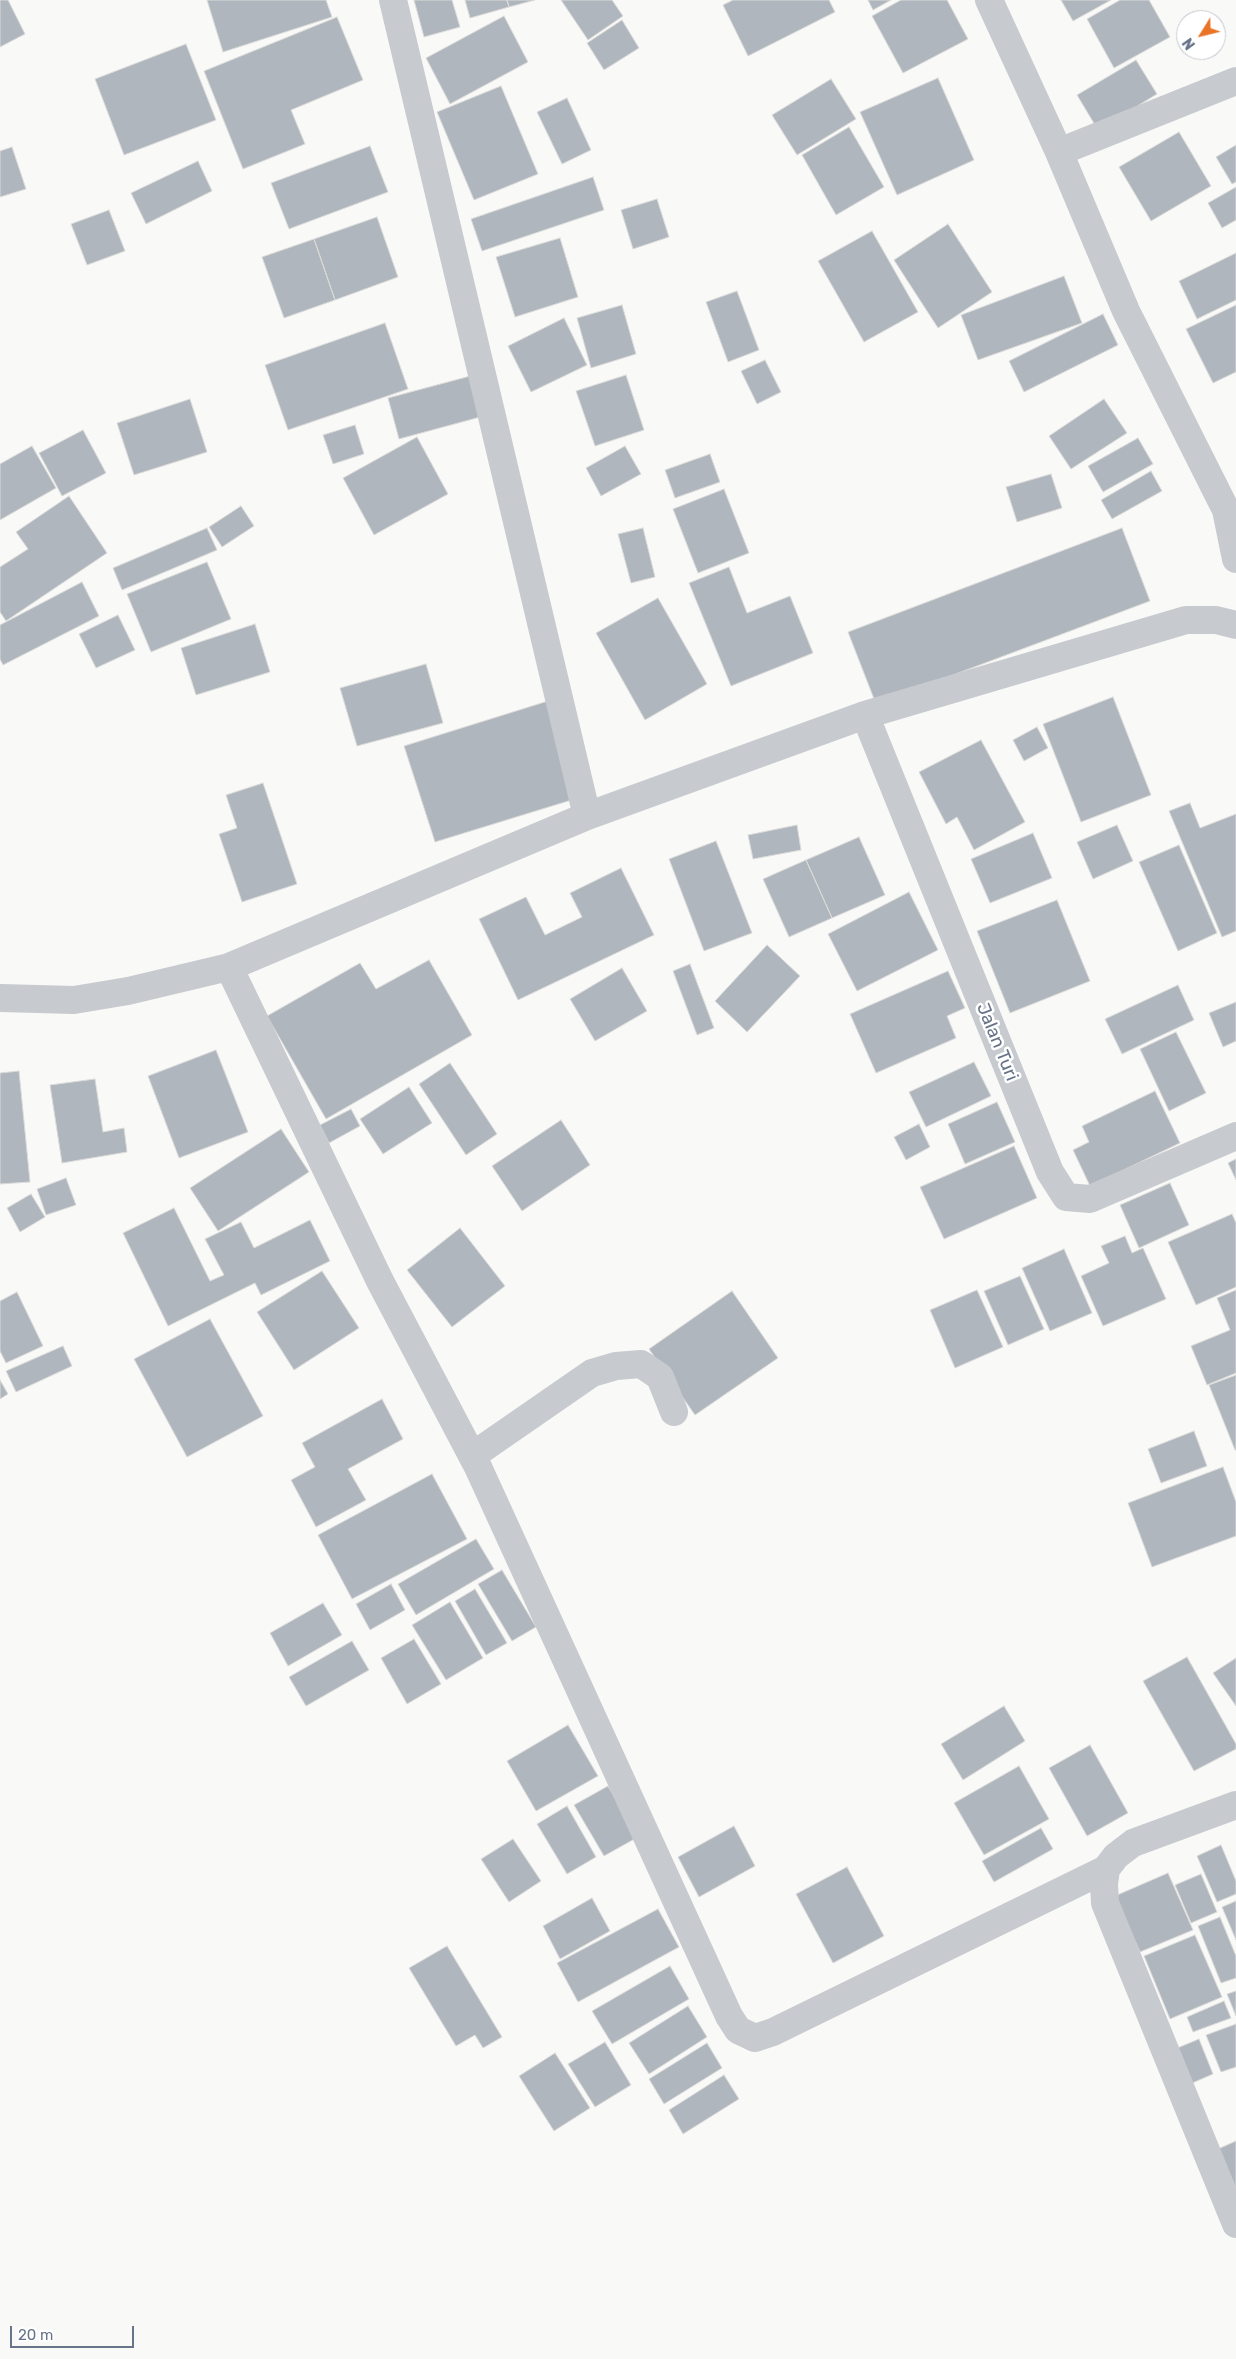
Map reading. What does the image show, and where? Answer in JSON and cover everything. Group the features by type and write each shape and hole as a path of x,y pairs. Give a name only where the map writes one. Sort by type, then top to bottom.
{"street":[{"path":"393,0 588,816"},
{"path":"989,0 1059,152 1126,311 1231,508 1236,560"},
{"path":"1059,152 1236,81"},
{"path":"0,998 74,1000 128,991 229,967 588,816 864,715 1186,620 1216,620 1236,624"},
{"name":"Jalan Turi","path":"864,715 1050,1172 1066,1197 1090,1199 1236,1136"},
{"path":"229,967 380,1281 472,1456 729,2016 738,2030 755,2038 774,2032 1106,1869 1116,1856 1133,1843 1236,1805"},
{"path":"472,1456 592,1373 616,1366 642,1364 660,1377 674,1412"},
{"path":"1106,1869 1104,1884 1105,1903 1236,2224"}],"building":[{"path":"0,0 8,0 25,34 0,47"},
{"path":"207,0 326,0 332,17 223,52"},
{"path":"414,0 452,0 460,27 424,37"},
{"path":"465,0 507,0 509,7 470,18"},
{"path":"507,0 535,0 509,7"},
{"path":"561,0 612,0 623,16 588,40"},
{"path":"733,0 829,0 835,12 748,56 723,5"},
{"path":"868,0 891,0 873,10"},
{"path":"901,0 947,0 968,39 903,73 872,16"},
{"path":"1061,0 1111,0 1073,21"},
{"path":"1120,0 1149,0 1170,37 1114,68 1087,19"},
{"path":"504,16 528,62 450,104 426,58"},
{"path":"337,17 363,80 291,110 305,144 243,169 204,71"},
{"path":"622,20 639,48 604,70 587,43"},
{"path":"186,44 216,120 124,155 95,79"},
{"path":"1136,60 1157,94 1098,130 1077,95"},
{"path":"938,78 974,160 897,195 860,112"},
{"path":"831,79 856,119 797,155 772,115"},
{"path":"501,86 538,174 474,200 437,112"},
{"path":"567,98 591,150 562,164 537,112"},
{"path":"849,127 884,187 836,215 802,155"},
{"path":"1179,132 1211,186 1151,221 1119,167"},
{"path":"1236,145 1236,182 1232,184 1216,157"},
{"path":"370,146 388,192 289,229 271,183"},
{"path":"12,147 26,189 0,197 0,151"},
{"path":"198,161 212,191 146,224 131,193"},
{"path":"593,177 604,210 482,251 471,219"},
{"path":"1236,187 1236,220 1222,228 1208,203"},
{"path":"657,199 669,237 633,249 621,210"},
{"path":"109,210 125,251 87,265 71,224"},
{"path":"377,217 398,277 335,300 314,239"},
{"path":"948,224 992,292 938,328 894,260"},
{"path":"872,231 918,312 864,342 818,261"},
{"path":"560,238 578,297 515,317 496,257"},
{"path":"314,239 335,300 284,318 262,257"},
{"path":"1236,253 1236,300 1197,319 1179,281"},
{"path":"1064,276 1082,323 978,360 961,315"},
{"path":"737,291 759,350 728,362 706,302"},
{"path":"622,305 636,354 591,368 577,318"},
{"path":"1236,305 1236,372 1213,383 1186,329"},
{"path":"1103,314 1118,345 1024,392 1009,361"},
{"path":"564,318 587,365 531,392 508,346"},
{"path":"385,323 408,389 288,430 265,365"},
{"path":"765,360 781,392 757,404 741,371"},
{"path":"474,375 484,416 399,439 388,398"},
{"path":"626,375 644,430 595,446 576,391"},
{"path":"190,399 207,452 134,475 117,423"},
{"path":"1104,399 1127,433 1071,469 1049,436"},
{"path":"355,425 364,454 333,464 323,435"},
{"path":"83,430 106,473 62,496 39,453"},
{"path":"417,437 448,494 374,535 343,478"},
{"path":"1138,438 1153,464 1103,492 1088,466"},
{"path":"32,446 56,488 0,520 0,464"},
{"path":"625,446 641,474 601,496 586,468"},
{"path":"710,454 720,482 675,498 665,470"},
{"path":"1151,471 1162,491 1112,519 1101,500"},
{"path":"1051,474 1062,508 1017,522 1006,487"},
{"path":"724,489 749,553 698,573 673,509"},
{"path":"69,496 107,553 6,621 0,612 0,567 28,549 16,532"},
{"path":"241,506 254,526 222,547 209,527"},
{"path":"207,528 217,550 122,590 113,568"},
{"path":"643,528 655,577 631,583 618,534"},
{"path":"1122,528 1150,601 876,704 848,632"},
{"path":"207,562 231,619 151,652 127,594"},
{"path":"729,567 747,613 790,596 813,653 731,686 689,583"},
{"path":"82,582 99,616 3,665 0,659 0,625"},
{"path":"658,598 707,684 645,720 596,633"},
{"path":"118,615 135,650 96,668 79,634"},
{"path":"255,624 270,672 196,695 181,648"},
{"path":"426,664 443,723 357,746 340,688"},
{"path":"1113,697 1151,795 1081,822 1043,724"},
{"path":"548,701 578,798 435,842 404,746"},
{"path":"1037,727 1048,748 1024,761 1013,740"},
{"path":"981,740 1025,822 974,850 957,817 946,824 919,772"},
{"path":"263,783 297,884 242,902 219,834 237,828 226,795"},
{"path":"1190,803 1200,828 1236,814 1236,931 1222,937 1169,811"},
{"path":"797,825 801,850 753,859 748,835"},
{"path":"1117,825 1133,861 1093,879 1077,842"},
{"path":"1033,833 1052,878 990,903 971,859"},
{"path":"859,837 885,895 832,918 806,860"},
{"path":"716,841 752,933 704,951 669,859"},
{"path":"1179,845 1217,933 1178,951 1139,862"},
{"path":"806,860 832,918 789,937 763,879"},
{"path":"621,868 654,935 518,1000 479,919 526,897 545,935 582,917 570,893"},
{"path":"909,892 938,950 857,991 828,934"},
{"path":"1057,900 1090,981 1010,1013 977,931"},
{"path":"767,945 800,976 747,1032 715,1001"},
{"path":"429,960 472,1035 326,1119 267,1016 360,963 376,989"},
{"path":"690,964 714,1028 697,1035 673,971"},
{"path":"622,968 647,1011 595,1041 570,999"},
{"path":"948,971 965,1008 947,1016 956,1038 876,1073 850,1014"},
{"path":"1178,985 1194,1020 1122,1054 1105,1019"},
{"path":"1236,1002 1236,1041 1223,1047 1209,1013"},
{"path":"1176,1032 1206,1093 1169,1111 1140,1049"},
{"path":"216,1050 248,1132 179,1158 148,1076"},
{"path":"974,1062 991,1096 926,1127 909,1092"},
{"path":"450,1063 497,1134 466,1155 419,1084"},
{"path":"19,1071 30,1182 0,1184 0,1073"},
{"path":"95,1079 103,1132 124,1128 127,1152 62,1163 50,1085"},
{"path":"409,1087 432,1123 383,1154 360,1119"},
{"path":"1155,1091 1180,1143 1090,1186 1073,1150 1089,1142 1082,1126"},
{"path":"997,1102 1015,1142 965,1164 948,1124"},
{"path":"351,1109 360,1126 329,1143 320,1125"},
{"path":"561,1120 590,1165 522,1211 492,1166"},
{"path":"919,1124 930,1147 906,1160 894,1137"},
{"path":"281,1129 309,1172 218,1231 190,1188"},
{"path":"1014,1146 1037,1198 944,1239 920,1187"},
{"path":"1236,1159 1236,1180 1228,1163"},
{"path":"66,1178 76,1205 46,1215 37,1189"},
{"path":"1170,1183 1189,1225 1139,1248 1120,1205"},
{"path":"31,1194 45,1217 20,1232 7,1208"},
{"path":"174,1208 210,1281 224,1275 205,1239 241,1222 254,1248 310,1220 330,1261 261,1295 255,1283 168,1326 123,1233"},
{"path":"1232,1214 1236,1223 1236,1287 1196,1305 1168,1242"},
{"path":"460,1228 505,1286 452,1327 407,1270"},
{"path":"1125,1236 1132,1253 1143,1248 1166,1299 1103,1326 1081,1276 1109,1263 1101,1246"},
{"path":"1064,1249 1092,1313 1050,1331 1022,1268"},
{"path":"322,1271 359,1328 294,1370 257,1312"},
{"path":"1020,1276 1044,1329 1008,1345 984,1291"},
{"path":"977,1290 1003,1347 955,1368 930,1310"},
{"path":"1236,1290 1236,1373 1207,1385 1191,1346 1230,1330 1217,1298"},
{"path":"732,1291 778,1358 695,1415 649,1349"},
{"path":"17,1292 43,1346 6,1363 0,1351 0,1301"},
{"path":"210,1319 263,1416 187,1457 134,1359"},
{"path":"63,1346 72,1366 16,1392 6,1371"},
{"path":"1236,1375 1236,1450 1235,1450 1209,1385"},
{"path":"0,1380 8,1394 0,1399"},
{"path":"382,1399 403,1439 348,1469 366,1500 316,1527 291,1480 315,1467 302,1443"},
{"path":"1194,1431 1207,1466 1161,1483 1148,1449"},
{"path":"1223,1467 1236,1502 1236,1536 1152,1567 1128,1503"},
{"path":"432,1474 467,1539 352,1599 318,1535"},
{"path":"476,1539 494,1569 416,1615 398,1584"},
{"path":"502,1570 536,1627 512,1641 478,1584"},
{"path":"391,1584 405,1610 370,1630 356,1604"},
{"path":"475,1589 507,1643 486,1655 455,1601"},
{"path":"450,1602 483,1658 446,1680 412,1625"},
{"path":"323,1603 342,1635 288,1666 270,1633"},
{"path":"414,1639 441,1684 407,1704 381,1658"},
{"path":"352,1641 369,1670 306,1706 289,1677"},
{"path":"1187,1657 1236,1744 1236,1749 1194,1771 1143,1681"},
{"path":"1236,1658 1236,1706 1213,1673"},
{"path":"1004,1706 1025,1741 963,1780 941,1744"},
{"path":"568,1725 598,1776 536,1811 507,1761"},
{"path":"1090,1745 1128,1813 1087,1836 1049,1768"},
{"path":"1019,1766 1049,1819 984,1855 954,1803"},
{"path":"608,1786 638,1837 604,1856 574,1805"},
{"path":"567,1806 596,1857 567,1874 537,1824"},
{"path":"734,1826 755,1866 699,1897 678,1857"},
{"path":"1041,1828 1053,1849 994,1882 982,1861"},
{"path":"513,1839 541,1881 509,1902 481,1859"},
{"path":"1221,1845 1236,1881 1236,1894 1217,1902 1197,1856"},
{"path":"847,1867 884,1936 833,1963 796,1894"},
{"path":"1168,1873 1193,1930 1140,1952 1115,1896"},
{"path":"1201,1874 1217,1912 1191,1923 1175,1885"},
{"path":"592,1898 610,1931 560,1959 543,1926"},
{"path":"1236,1901 1236,1940 1222,1907"},
{"path":"658,1909 679,1947 578,2002 557,1963"},
{"path":"1220,1917 1236,1956 1236,1978 1221,1983 1198,1926"},
{"path":"1195,1935 1222,1997 1170,2019 1144,1956"},
{"path":"447,1946 502,2037 483,2048 475,2035 456,2046 409,1968"},
{"path":"670,1966 689,1999 612,2044 592,2011"},
{"path":"1236,1991 1236,2016 1227,1994"},
{"path":"1224,2001 1231,2018 1193,2032 1187,2017"},
{"path":"688,2006 707,2037 649,2074 629,2043"},
{"path":"1236,2024 1236,2067 1221,2072 1206,2035"},
{"path":"1199,2039 1213,2074 1190,2084 1175,2049"},
{"path":"605,2042 631,2085 595,2107 568,2064"},
{"path":"707,2043 722,2068 664,2104 649,2079"},
{"path":"555,2053 590,2108 554,2131 519,2076"},
{"path":"724,2075 739,2099 683,2134 669,2110"},
{"path":"1236,2141 1236,2189 1218,2149"}]}
